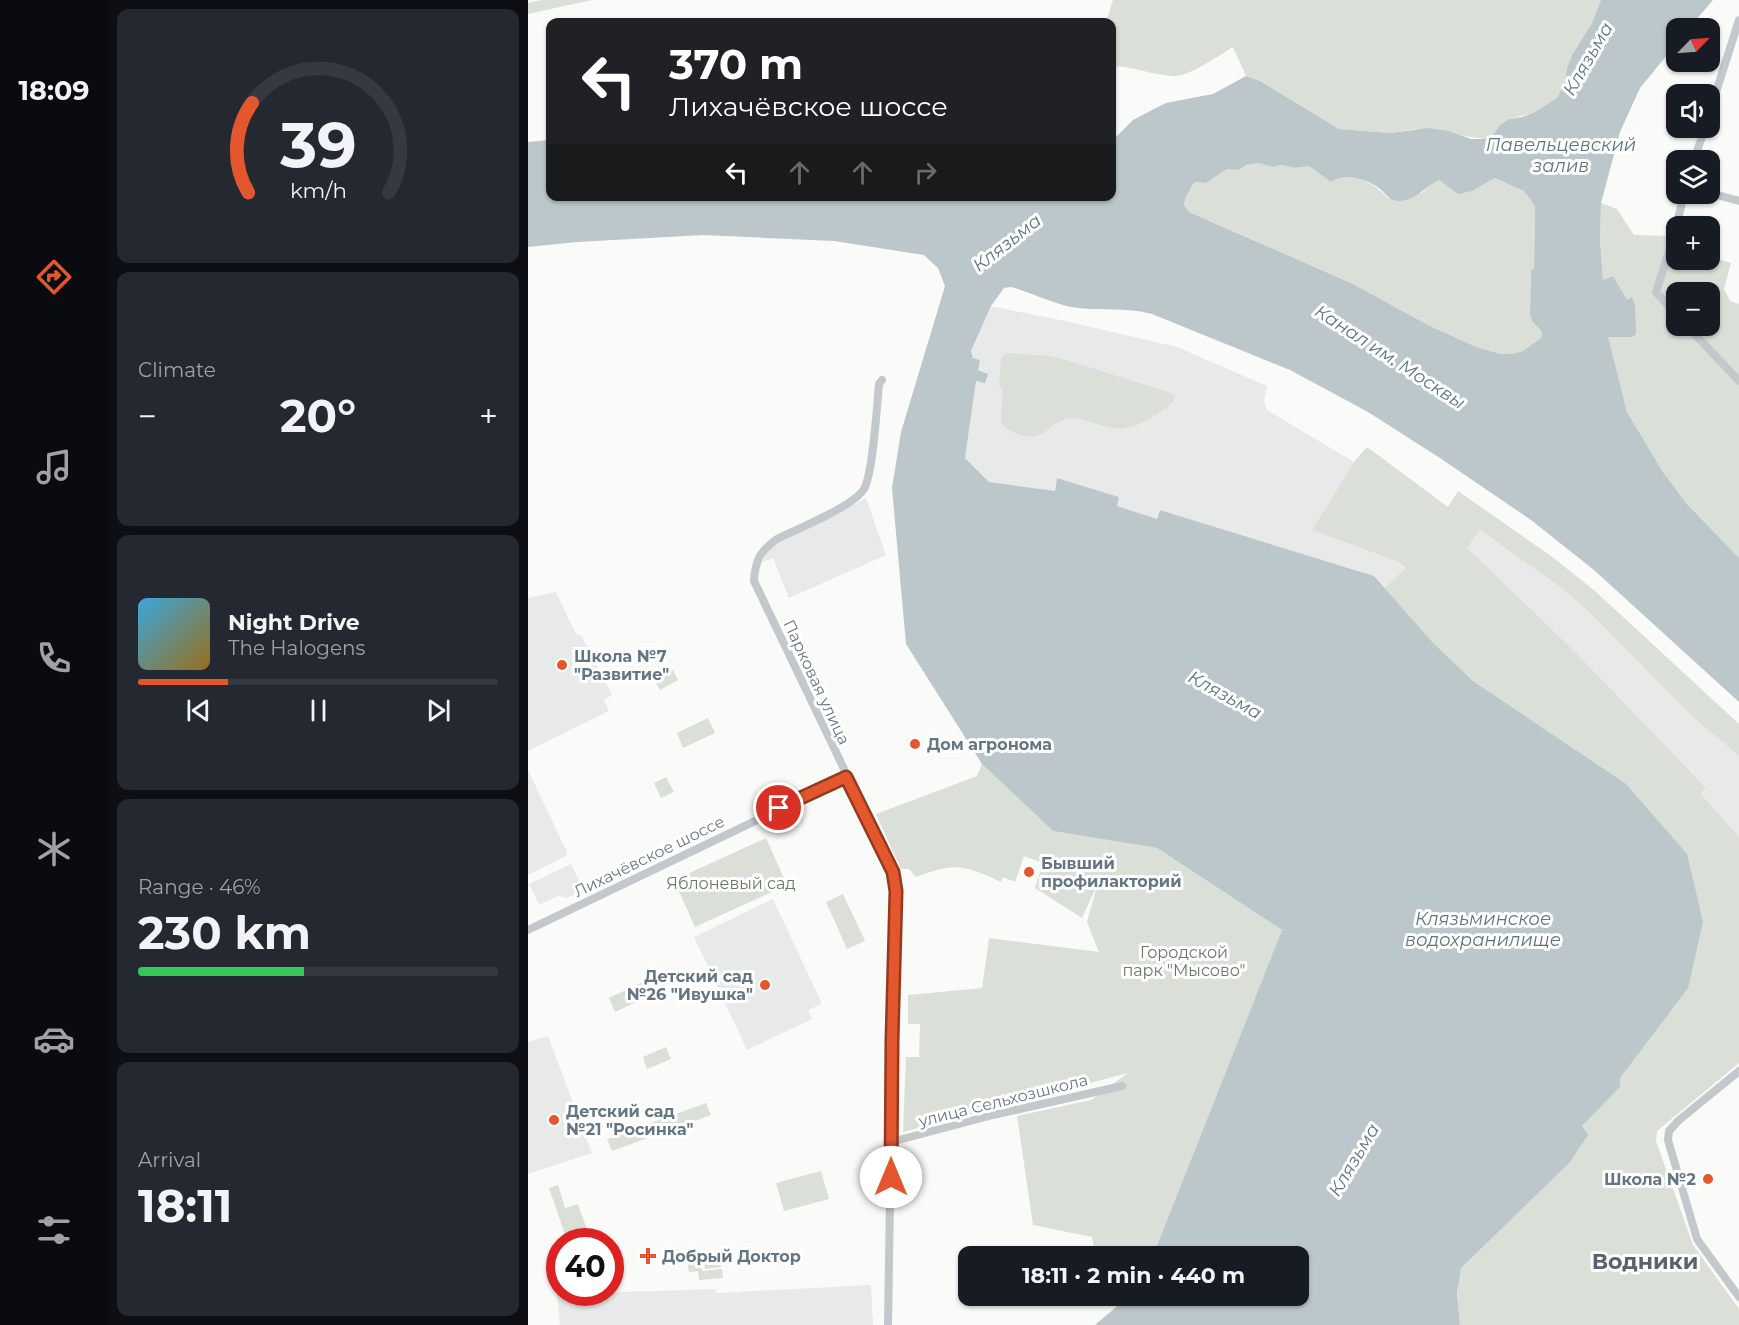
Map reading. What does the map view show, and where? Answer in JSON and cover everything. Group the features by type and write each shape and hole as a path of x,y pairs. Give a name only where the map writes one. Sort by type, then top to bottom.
{"street":[{"path":"1719,84 1739,20"},
{"path":"1720,196 1739,201"},
{"path":"1666,303 1656,292 1682,204"},
{"path":"1696,336 1739,381"},
{"name":"Парковая улица","path":"882,380 879,384 869,473 865,488 855,499 765,547 757,557 754,581 891,867 895,881 888,1325"},
{"name":"Лихачёвское шоссе","path":"528,930 846,777"},
{"path":"1739,1071 1678,1121 1669,1131 1668,1140 1697,1239 1739,1297"},
{"name":"улица Сельхозшкола","path":"891,1142 993,1114 1122,1086"}],"shaded area":[{"path":"991,306 1177,347 1267,386 1264,401 1267,410 1354,462 1312,530 1396,561 1406,569 1384,588 1374,576 1160,510 1157,519 1117,506 1119,497 1057,478 1055,491 989,482 965,458 976,381 988,374 978,370 971,351"},
{"path":"866,498 886,555 789,598 773,558 763,562 767,551 777,543"},
{"path":"1480,530 1556,584 1584,607 1694,718 1739,756 1739,837 1701,794 1706,789 1466,548"},
{"name":"Школа №7 \"Развитие\"","path":"556,592 576,634 581,635 612,695 604,700 609,711 528,751 528,598"},
{"path":"528,770 567,852 566,856 528,875"},
{"path":"571,864 584,890 567,898 558,896 539,905 529,884"},
{"name":"Детский сад №26 \"Ивушка\"","path":"773,899 822,1004 808,1010 812,1019 747,1050 694,937"},
{"name":"Детский сад №21 \"Росинка\"","path":"548,1036 592,1153 528,1174 528,1042"},
{"path":"871,1285 873,1325 560,1325 558,1306 624,1306 624,1292 716,1289 717,1293"}],"green space":[{"path":"542,0 592,0 528,14 528,3"},
{"path":"1113,0 1601,0 1592,23 1572,55 1565,82 1557,98 1533,113 1509,119 1500,125 1492,136 1485,139 1415,129 1391,133 1339,129 1260,81 1246,76 1233,47 1203,65 1180,75 1165,75 1116,66 1116,18 1107,18"},
{"path":"1258,163 1273,167 1309,166 1331,182 1338,178 1354,177 1376,187 1388,198 1422,193 1439,180 1447,186 1472,191 1495,178 1525,191 1535,206 1534,269 1531,270 1530,314 1532,321 1542,332 1541,338 1523,351 1512,354 1501,354 1475,347 1428,325 1351,283 1189,212 1184,205 1185,198 1196,182 1206,183 1227,169 1239,170 1246,165"},
{"path":"1601,203 1617,209 1634,235 1666,236 1666,270 1720,270 1720,260 1731,263 1724,289 1730,301 1739,304 1739,558 1686,503 1663,472 1627,412 1608,344 1600,239"},
{"path":"1005,353 1050,356 1066,360 1175,396 1173,402 1158,413 1134,426 1107,427 1071,418 1059,422 1038,435 1020,435 1001,423 1003,390 999,386 1001,359"},
{"path":"1367,447 1448,507 1458,491 1551,556 1595,591 1739,724 1739,756 1694,718 1584,607 1556,584 1480,530 1467,548 1573,650 1706,788 1701,794 1739,837 1739,1063 1657,1131 1656,1141 1693,1245 1739,1309 1739,1325 1460,1325 1458,1289 1461,1268 1582,1126 1620,1087 1625,783 1473,681 1433,644 1384,588 1406,568 1396,561 1312,530 1354,462"},
{"path":"673,670 678,680 660,690 654,679"},
{"path":"708,718 715,733 683,748 677,733"},
{"name":"Городской парк \"Мысово\"","path":"982,764 1053,831 1157,848 1282,930 1156,1246 1094,1246 1092,1237 1033,1225 1017,1116 1091,1100 1128,1073 903,1132 906,1057 919,1057 920,1024 908,1024 908,995 982,988 989,938 1099,952 1087,922 1098,883 1082,918 1035,888 1043,863 1024,856 1015,882 1003,877 1001,882 968,869 941,869 916,877 909,869 901,869 876,814 977,776"},
{"path":"666,777 674,792 661,798 654,783"},
{"name":"Яблоневый сад","path":"766,838 787,885 695,927 674,880"},
{"path":"843,894 865,941 847,949 826,902"},
{"path":"649,979 655,993 615,1012 609,998"},
{"path":"666,1047 671,1059 647,1069 643,1057"},
{"path":"706,1103 711,1115 612,1151 607,1139"},
{"path":"821,1171 829,1199 784,1211 776,1183"},
{"path":"558,1185 565,1208 578,1204 586,1228 563,1228 549,1188"},
{"path":"719,1251 721,1267 705,1269 703,1253"},
{"path":"699,1253 702,1271 722,1269 723,1278 699,1280 698,1271 689,1272 686,1254"}],"water":[{"name":"Клязьминское водохранилище","path":"1601,0 1713,0 1698,18 1666,18 1666,56 1640,88 1620,132 1601,203 1600,239 1603,280 1613,276 1627,300 1632,297 1635,305 1636,334 1632,337 1608,337 1627,412 1663,472 1686,503 1739,558 1739,702 1594,570 1531,520 1368,412 1290,370 1152,314 1069,306 1011,287 1004,288 991,306 971,351 973,358 980,360 978,370 988,374 985,383 976,381 965,458 989,482 1055,491 1057,478 1119,497 1117,506 1157,519 1160,510 1374,576 1433,643 1473,681 1625,783 1687,854 1703,922 1688,988 1620,1078 1620,1087 1582,1126 1588,1135 1569,1163 1461,1268 1457,1293 1460,1325 1095,1325 1117,1306 1309,1306 1309,1246 1156,1246 1282,930 1157,848 1053,831 982,764 906,644 892,488 901,432 945,286 938,268 924,255 834,241 703,235 528,247 528,142 546,140 546,201 1116,201 1116,137 1133,120 1166,103 1213,94 1246,76 1260,81 1339,129 1391,133 1428,128 1448,131 1471,139 1485,139 1492,136 1500,125 1509,119 1533,113 1557,98 1565,82 1572,55 1592,23","holes":["1258,163 1273,167 1281,165 1295,168 1309,166 1331,182 1343,177 1362,180 1398,201 1410,199 1439,180 1458,194 1472,191 1495,178 1524,191 1535,206 1534,269 1531,270 1530,314 1532,321 1542,332 1541,338 1523,351 1512,354 1501,354 1476,347 1428,325 1351,283 1189,212 1184,205 1192,185 1196,182 1206,183 1227,169 1239,170 1246,165"]}],"place":[{"name":"Школа №7 \"Развитие\"","path":"562,665"},
{"name":"Дом агронома","path":"915,744"},
{"name":"Бывший профилакторий","path":"1029,872"},
{"name":"Детский сад №26 \"Ивушка\"","path":"765,985"},
{"name":"Детский сад №21 \"Росинка\"","path":"554,1120"},
{"name":"Школа №2","path":"1708,1179"},
{"name":"Добрый Доктор","path":"648,1256"}],"district":[{"name":"Водники","path":"1645,1261"}],"route":[{"path":"779,808 846,777 893,872 896,891 891,1177"}],"water label":[{"name":"Клязьма","path":"1588,59"},
{"name":"Павельцевский залив","path":"1561,155"},
{"name":"Клязьма","path":"1007,243"},
{"name":"Канал им. Москвы","path":"1390,357"},
{"name":"Клязьма","path":"1225,695"},
{"name":"Клязьма","path":"1354,1160"}]}
